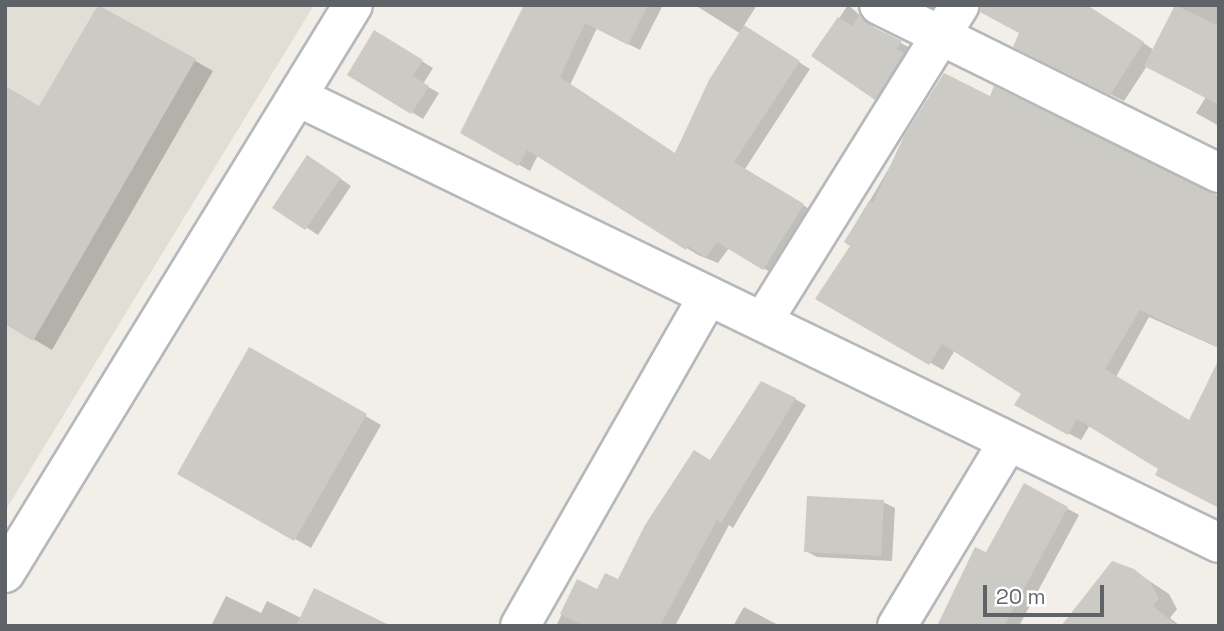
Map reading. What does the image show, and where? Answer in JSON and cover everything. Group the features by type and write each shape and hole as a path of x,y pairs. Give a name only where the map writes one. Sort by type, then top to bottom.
{"street":[{"path":"5,573 354,5"},
{"path":"879,5 950,21 1219,173"},
{"path":"763,321 950,21"},
{"path":"298,97 1008,442 1216,535"},
{"path":"520,626 708,296"},
{"path":"897,626 1008,442"}],"shaded area":[{"path":"5,5 314,5 5,511"}],"building":[{"path":"98,5 196,59 33,341 5,324 5,86 39,106"},
{"path":"524,5 648,5 628,45 585,23 560,77 675,153 709,80 744,25 800,61 734,162 804,204 763,270 717,242 706,258 688,246 686,250 527,150 518,166 460,133"},
{"path":"982,5 1087,5 1144,42 1110,95 1013,47 1019,33 980,12"},
{"path":"1175,5 1219,26 1219,105 1144,66"},
{"path":"860,14 869,25 902,41 896,49 904,53 875,100 811,56 838,17 852,26"},
{"path":"374,30 423,60 413,76 429,86 411,114 347,75"},
{"path":"944,73 990,96 994,86 1219,196 1219,348 1140,310 1105,369 1189,420 1219,359 1219,508 1155,475 1158,469 1077,419 1068,435 1014,405 1021,394 942,344 929,365 815,299 850,246 844,242 869,201 873,203 904,136"},
{"path":"307,155 341,178 305,230 272,208"},
{"path":"249,347 367,414 294,541 177,474"},
{"path":"761,381 796,398 721,523 717,520 660,626 584,626 560,614 577,579 597,589 605,573 618,579 645,525 694,450 710,460"},
{"path":"1024,483 1068,507 1004,626 937,626 975,547 986,552"},
{"path":"807,496 884,500 881,556 804,552"},
{"path":"1112,561 1134,569 1150,582 1159,598 1153,606 1178,626 1061,626"},
{"path":"314,588 391,626 296,626"}]}
